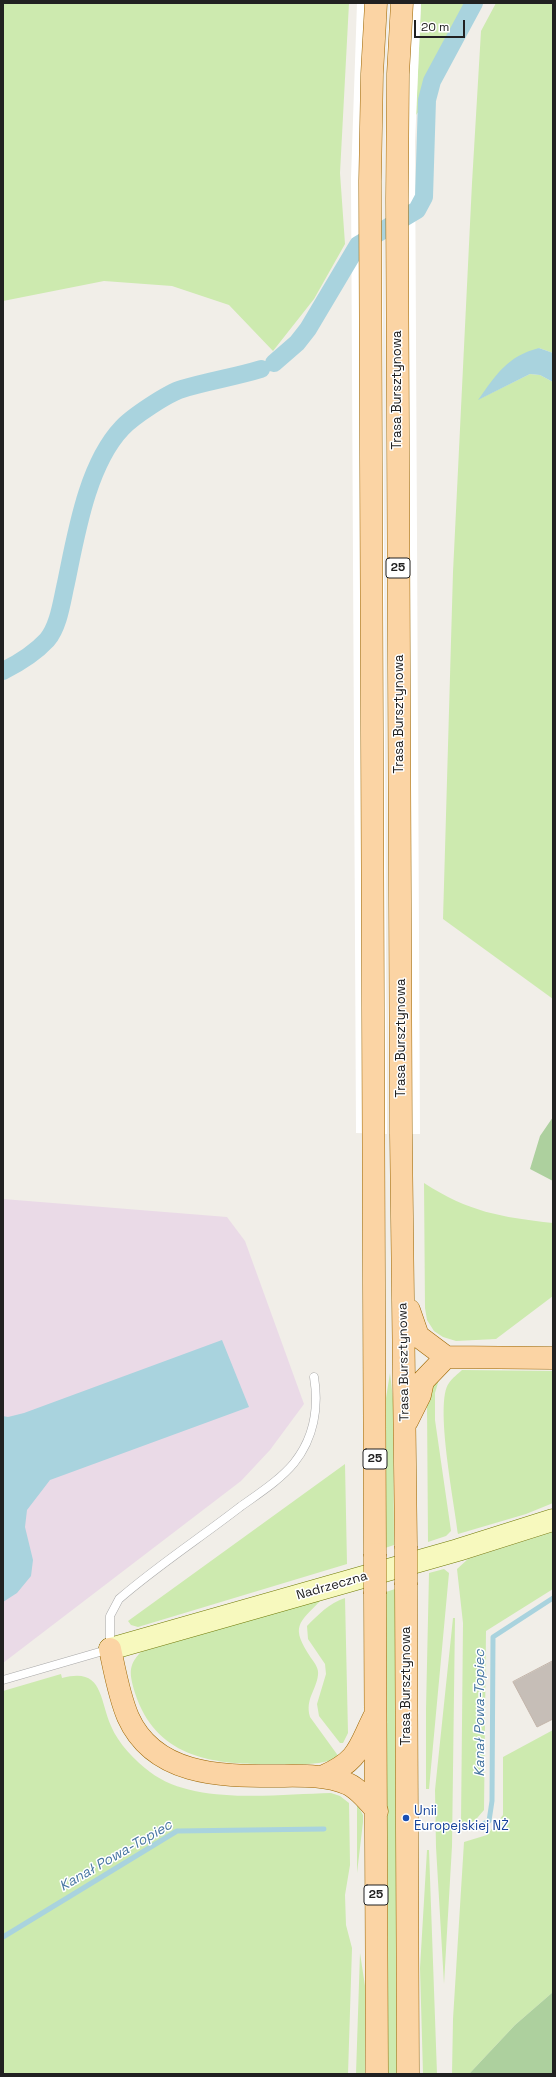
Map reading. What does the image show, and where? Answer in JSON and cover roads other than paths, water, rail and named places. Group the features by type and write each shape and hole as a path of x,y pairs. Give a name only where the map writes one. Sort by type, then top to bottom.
{"main road":[{"name":"Trasa Bursztynowa","path":"376,3 372,74 370,181 375,1134 375,1716 377,1811 377,2074"},
{"name":"Trasa Bursztynowa","path":"402,3 397,141 401,1134 406,1546 408,2074"},
{"path":"403,1293 418,1336 446,1357 553,1358"},
{"path":"405,1426 420,1395 423,1382 446,1357"},
{"path":"110,1649 117,1683 128,1717 137,1732 149,1746 174,1763 203,1773 237,1776 324,1776 349,1785 377,1811"},
{"path":"324,1776 349,1763 357,1753 375,1716"}],"street":[{"name":"Nadrzeczna","path":"110,1649 458,1550 553,1520"}],"lane":[{"path":"3,1680 110,1649 110,1616 120,1599 247,1502 294,1462 302,1450 315,1418 317,1396 314,1377"}],"water":[{"path":"539,348 553,353 553,382 540,375 530,374 478,400 491,382 510,361 518,356"},
{"path":"222,1340 249,1407 50,1480 27,1510 25,1527 33,1560 31,1576 17,1593 3,1602 3,1416 8,1417 24,1413"}],"waterway":[{"path":"274,363 297,343 308,329 358,245 417,210 424,197 427,100 432,81 474,3"},
{"path":"3,671 21,661 37,649 47,640 54,628 61,605 85,501 100,461 110,443 122,428 150,406 176,391 261,369"},
{"name":"Kanał Powa-Topiec","path":"475,1828 489,1821 492,1801 493,1637 553,1598"},
{"name":"Kanał Powa-Topiec","path":"3,1937 177,1831 324,1829"}],"place":[{"name":"Unii Europejskiej NŻ","path":"406,1818"}]}
